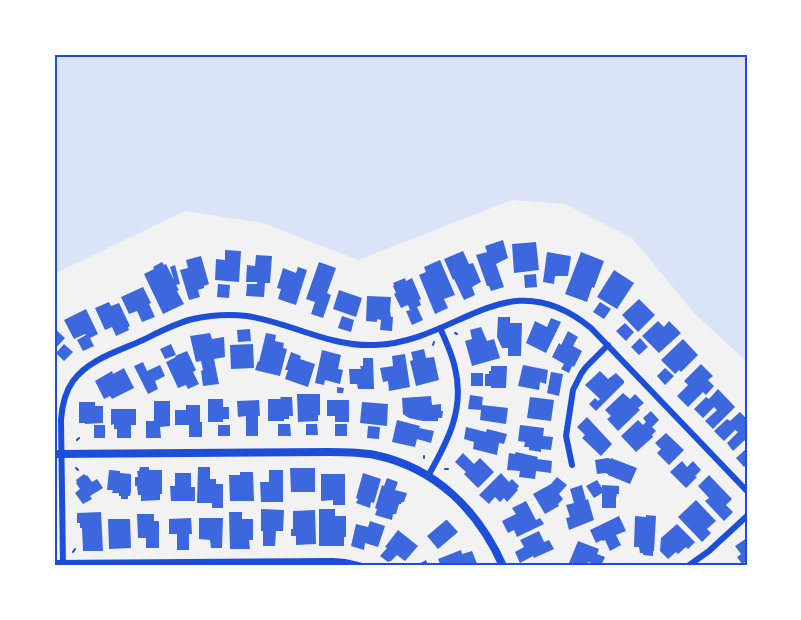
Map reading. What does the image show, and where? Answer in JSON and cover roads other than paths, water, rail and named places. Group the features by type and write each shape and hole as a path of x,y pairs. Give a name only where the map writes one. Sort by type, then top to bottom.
{"street":[{"path":"63,565 58,454 62,409 72,382 93,364 176,325 212,316 246,316 277,323 325,339 357,345 404,341 500,303 511,301 537,302 564,309 578,317 608,345 747,492"},
{"path":"428,476 453,426 457,400 455,369 440,328"},
{"path":"572,465 566,436 573,390 586,367 608,345"},
{"path":"58,454 354,452 390,459 428,476 459,500 471,512 488,536 503,566"},
{"path":"688,566 709,551 747,516"},
{"path":"54,563 63,565 333,561 362,566"}]}
